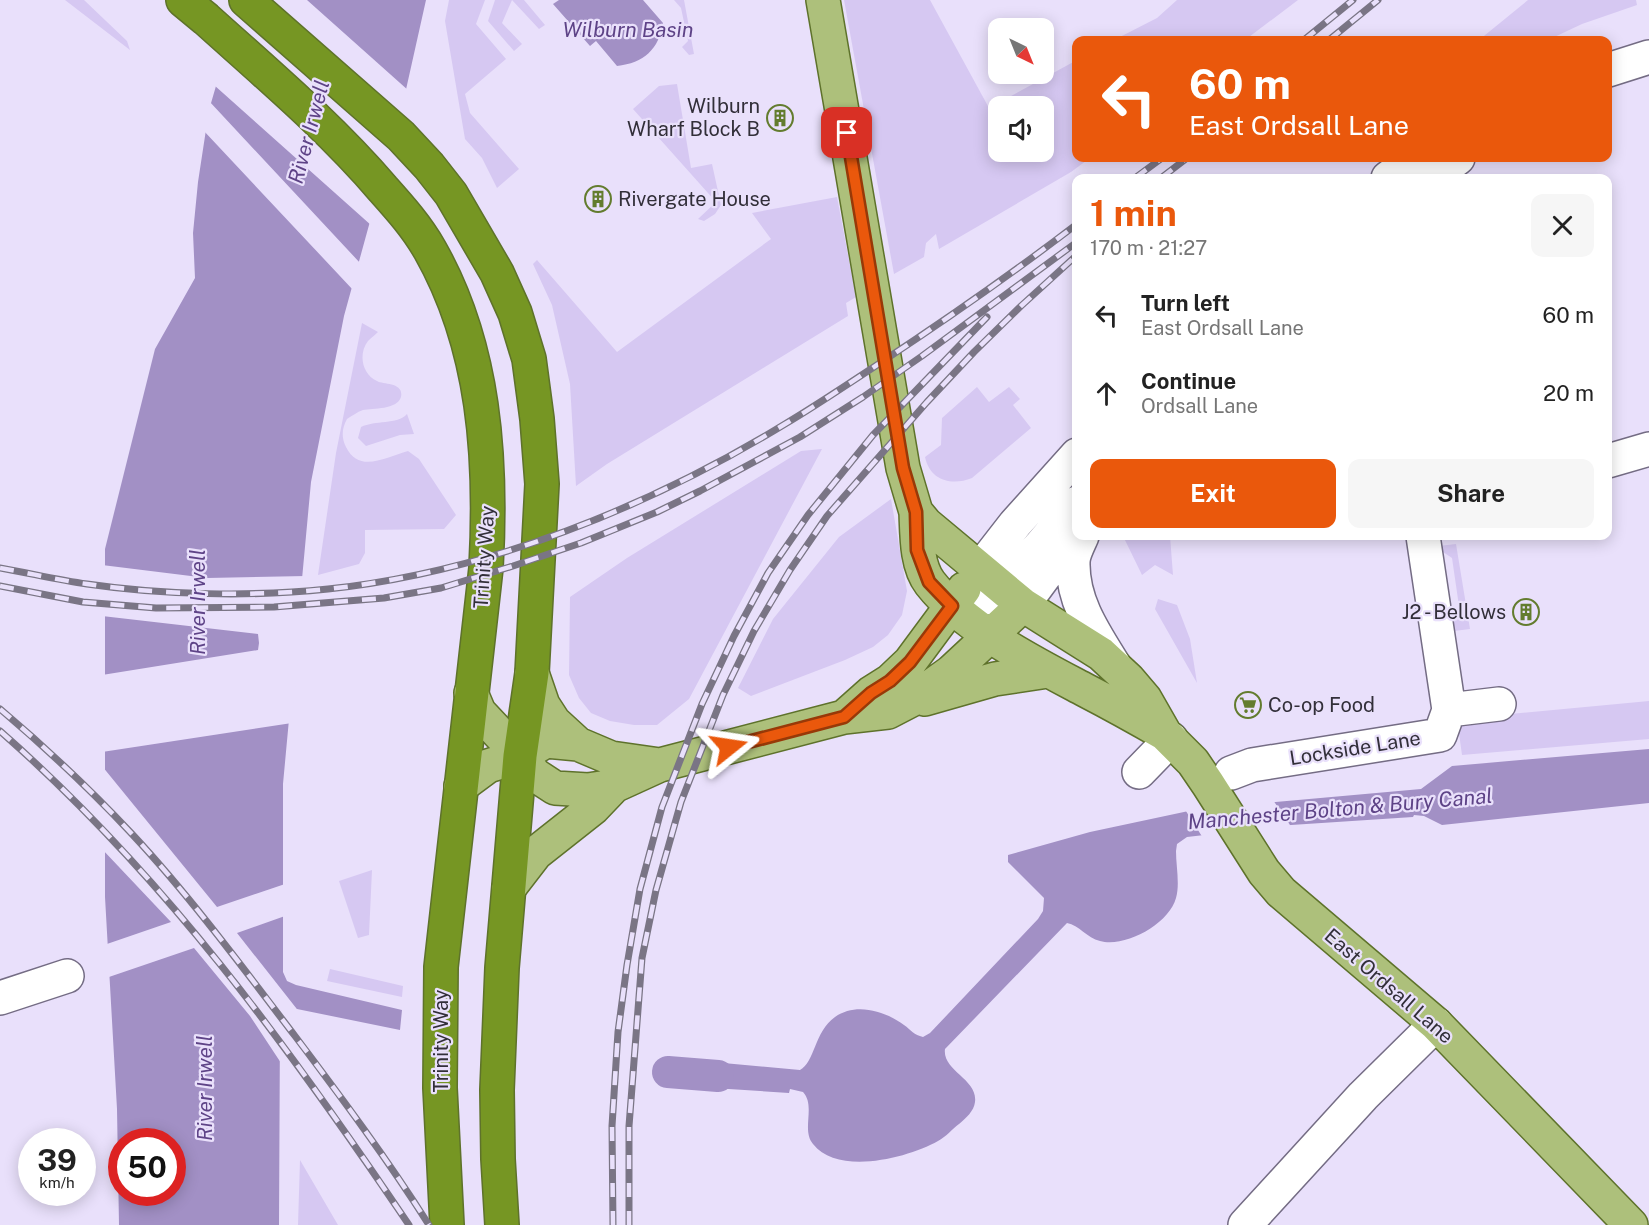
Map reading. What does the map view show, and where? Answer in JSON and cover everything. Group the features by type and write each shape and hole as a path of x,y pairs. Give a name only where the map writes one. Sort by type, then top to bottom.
{"highway":[{"name":"Trinity Way","path":"183,0 351,152 411,221 430,249 448,285 471,352 485,428 489,506 441,990 441,1088 447,1225"},
{"path":"246,0 401,136 429,166 451,194 493,266 515,313 529,359 542,484 532,673 520,756 502,968 497,1090 502,1225"}],"main road":[{"path":"823,0 903,468 916,512"},
{"name":"East Ordsall Lane","path":"916,512 926,524 1002,587 1114,665 1145,699 1168,736 1192,762 1223,785 1264,872 1281,892 1436,1024 1631,1225"},
{"name":"East Ordsall Lane","path":"916,512 917,550 929,582 952,606 991,636 1048,671 1168,736"},
{"path":"844,717 910,662 952,606 1002,587"},
{"path":"906,704 951,672 991,636 1002,587"},
{"path":"471,693 479,712 535,775 555,788 588,790 614,786 660,765 844,717 888,712 906,704 995,679 1048,671"},
{"path":"532,673 543,705 554,722 578,744"},
{"path":"461,786 488,766 520,756 546,741 578,744 611,758 660,765"},
{"path":"509,888 536,853 593,808 614,786"}],"street":[{"path":"1612,69 1649,57"},
{"path":"1393,174 1410,162"},
{"path":"1436,174 1453,162"},
{"path":"1612,460 1649,449"},
{"path":"945,540 986,539 1011,529 1072,461"},
{"path":"1002,587 1011,580 1072,509"},
{"path":"1002,587 1011,529"},
{"path":"1002,587 1072,535"},
{"path":"1080,540 1073,560 1078,600 1089,625 1114,665"},
{"path":"1424,540 1449,710 1499,704"},
{"name":"Lockside Lane","path":"1223,785 1252,765 1440,735 1449,710"},
{"path":"1138,772 1168,736"},
{"path":"0,998 67,976"},
{"path":"1245,1225 1364,1096 1436,1024"}],"shaded area":[{"path":"65,0 84,0 127,41 130,50"},
{"path":"449,0 485,0 476,24 506,59 465,94 470,113 519,169 497,188 482,158 465,139 445,21"},
{"path":"495,0 512,0 502,23 522,44 514,51 488,21"},
{"path":"512,0 524,0 545,25 539,29"},
{"path":"674,0 684,0 694,54 689,55 682,47 688,41 681,8"},
{"path":"844,0 930,0 988,106 988,162 1054,162 1054,96 1011,96 1033,84 1054,84 1054,73 1072,63 1072,162 1085,162 939,249 936,234 926,243 924,257 894,274"},
{"path":"1177,0 1298,0 1250,36 1122,36 1157,18"},
{"path":"1528,0 1636,0 1637,5 1582,24 1556,36 1484,36"},
{"path":"677,84 691,168 712,164 721,205 715,214 704,221 698,219 716,202 633,109 659,86"},
{"path":"837,197 856,297 846,303 848,316 607,464 576,486 570,384 552,305 533,264 537,260 617,352 771,239 752,213"},
{"path":"362,323 378,332 365,346 362,358 365,369 377,381 397,386 401,397 395,404 384,408 363,410 347,419 343,433 346,447 351,455 366,462 408,451 419,459 456,515 444,529 365,530 365,553 359,564 318,575 336,453"},
{"path":"977,387 989,402 1009,387 1020,399 1013,405 1031,428 972,478 957,481 943,480 932,472 925,457 941,445 942,418"},
{"path":"407,414 414,434 400,435 366,446 358,438 361,427 398,420"},
{"path":"822,449 689,699 657,725 634,725 610,721 591,713 579,698 569,675 570,597 627,558 801,451"},
{"path":"891,499 907,591 902,615 888,635 873,647 845,660 751,696 738,688 773,619 839,537"},
{"path":"1125,540 1170,540 1173,575 1155,565 1142,575"},
{"path":"1456,544 1470,629 1454,631 1452,623 1460,613 1452,558 1440,550 1439,546"},
{"path":"1158,599 1177,605 1190,639 1197,683 1155,609"},
{"path":"1649,701 1649,739 1462,755 1457,719"},
{"path":"372,870 369,935 358,938 339,881"},
{"path":"330,969 403,986 402,997 327,981"},
{"path":"300,1160 338,1225 298,1225"}],"water":[{"name":"River Irwell","path":"241,0 426,0 405,94 344,316 311,482 283,784 283,972 287,981 402,1010 400,1030 297,1009 290,1010 280,1021 279,1225 119,1225 119,1206 186,1206 186,1128 117,1128 105,897 105,549 155,349 195,278 193,233 209,110"},
{"name":"Wilburn Basin","path":"559,0 643,0 663,23 661,32 649,53 635,62 617,66 596,41 590,46 553,4"},
{"path":"1649,749 1649,803 1442,825 1424,816 1414,815 1413,817 1291,825 1187,837 1177,844 1178,887 1172,908 1165,917 1145,932 1121,941 1110,942 1095,939 1067,923 945,1049 949,1063 971,1087 974,1094 974,1105 967,1117 944,1137 909,1153 892,1158 856,1162 824,1154 810,1138 808,1104 803,1092 790,1089 789,1093 666,1085 675,1073 669,1058 800,1070 809,1060 828,1023 843,1012 852,1010 879,1012 923,1037 930,1033 1043,911 1044,898 1008,862 1008,855 1090,832 1198,809 1421,789 1452,766"}],"pier":[{"path":"238,0 307,0 409,91 372,226 214,85"},
{"path":"209,101 361,264 354,291 203,130"},
{"path":"102,565 207,578 306,576 292,723 102,752 102,675 258,650 259,643 258,634 102,616"},
{"path":"102,766 217,907 285,884 285,916 237,933 300,1013 291,1013 283,1022 283,1066 250,1016 194,948 106,978 104,945 171,922 102,849"},
{"path":"1273,800 1292,828 1203,838 1184,808"}],"waterway":[{"name":"Manchester Bolton & Bury Canal","path":"668,1072 718,1076"}],"railway":[{"path":"1309,36 1353,0"},
{"path":"1334,36 1378,0"},
{"path":"1140,174 1157,162"},
{"path":"1166,174 1182,162"},
{"path":"0,568 76,582 146,591 208,594 299,592 388,580 448,568 507,551 623,508 733,454 809,409 955,313 1072,228"},
{"path":"0,586 83,602 156,608 274,607 384,598 441,588 513,566 581,543 657,512 800,437 922,356 1072,246"},
{"path":"629,1225 629,1126 642,958 656,890 681,802 723,695 754,631 790,570 827,516 974,352 1072,260"},
{"path":"613,1225 612,1126 618,1032 627,965 640,889 662,807 702,704 734,636 768,573 808,515 873,435 987,317"},
{"path":"0,709 101,801 195,907 330,1082 429,1225"},
{"path":"0,731 60,786 170,903 270,1028 409,1225"}],"place":[{"name":"Wilburn Wharf Block B","path":"780,118"},
{"name":"Rivergate House","path":"598,199"},
{"name":"J2 - Bellows","path":"1526,612"},
{"name":"Co-op Food","path":"1248,705"}],"route":[{"path":"729,747 844,717 910,662 952,606 929,582 917,550 916,512 903,468 847,133"}]}
